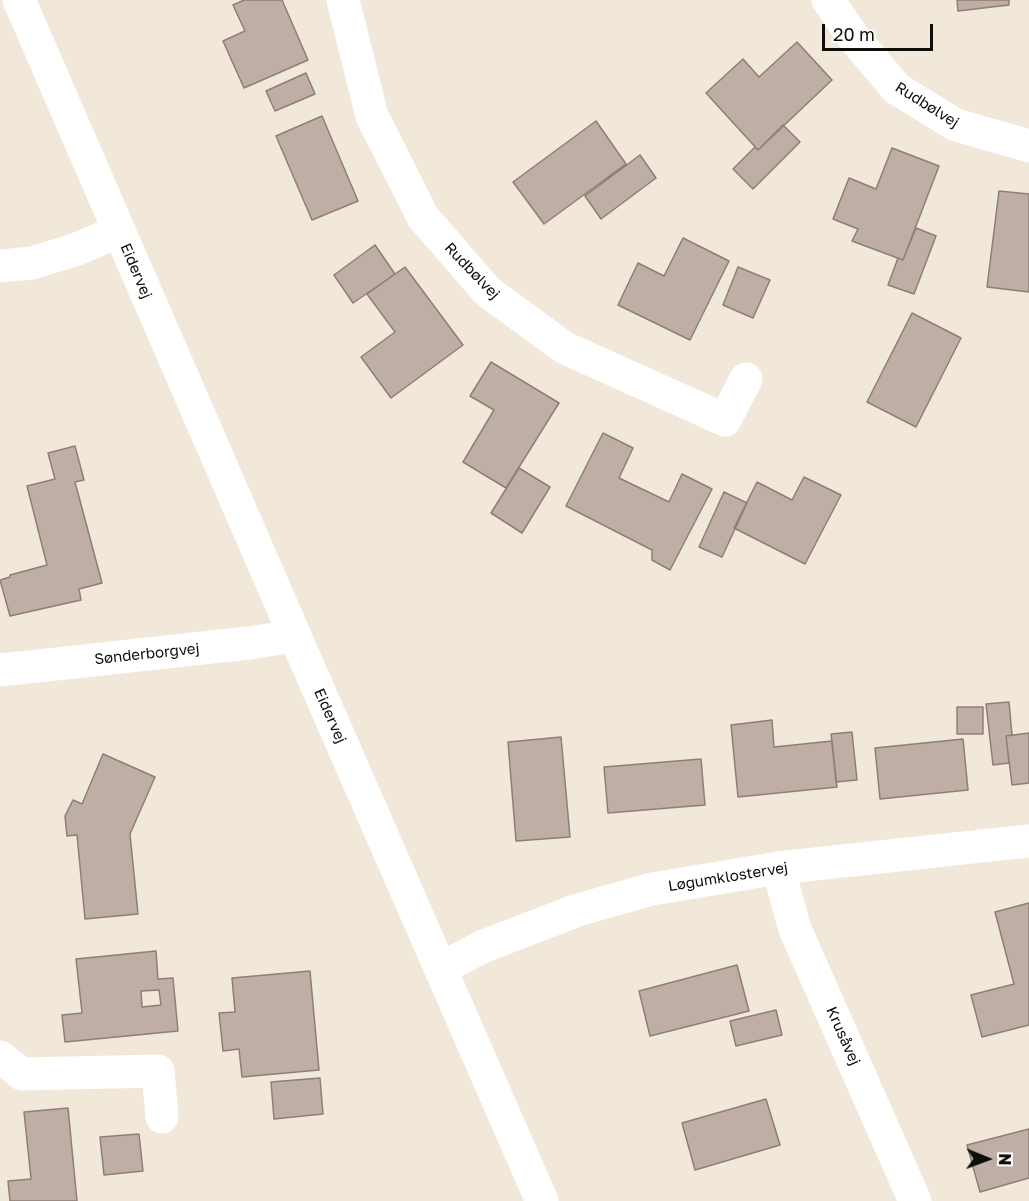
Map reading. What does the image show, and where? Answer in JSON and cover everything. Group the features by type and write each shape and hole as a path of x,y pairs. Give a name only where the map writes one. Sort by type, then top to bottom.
{"street":[{"name":"Eidervej","path":"19,0 542,1201"},
{"name":"Rudbølvej","path":"343,0 372,116 423,217 488,292 565,348 725,420 746,379"},
{"name":"Rudbølvej","path":"828,0 854,38 897,89 956,126 1029,146"},
{"name":"Eidervej","path":"0,266 32,263 77,249 119,231"},
{"name":"Sønderborgvej","path":"0,670 249,644 295,636"},
{"name":"Løgumklostervej","path":"441,968 484,946 578,910 652,889 778,868 1029,841"},
{"name":"Krusåvej","path":"778,868 795,929 915,1201"},
{"path":"0,1057 22,1074 158,1071 162,1117"}],"building":[{"path":"244,0 282,0 308,60 244,88 223,41 245,31 233,5"},
{"path":"957,0 1009,0 1009,5 958,11"},
{"path":"797,42 832,80 758,150 706,93 743,59 759,77"},
{"path":"306,73 315,94 275,111 266,91"},
{"path":"322,116 358,201 312,220 276,136"},
{"path":"596,121 626,164 544,224 513,182"},
{"path":"783,125 800,142 753,189 733,169 755,147 758,150"},
{"path":"892,148 939,166 903,260 852,241 858,229 833,219 849,178 876,189"},
{"path":"640,155 656,178 601,219 585,196"},
{"path":"999,191 1029,194 1029,292 987,287"},
{"path":"916,228 936,236 914,294 888,285 898,258 903,260"},
{"path":"683,238 729,261 690,340 618,305 638,263 664,276"},
{"path":"375,245 395,274 353,303 334,275"},
{"path":"405,267 463,345 391,398 361,357 395,332 367,294"},
{"path":"738,267 770,280 753,318 723,305"},
{"path":"912,313 961,338 916,427 867,402"},
{"path":"491,362 559,403 506,488 463,462 494,410 470,396"},
{"path":"603,433 633,448 619,478 669,502 682,474 712,489 670,570 652,560 652,550 566,506"},
{"path":"75,446 84,480 75,482 102,583 79,589 81,600 10,616 0,580 47,565 27,486 55,479 48,453"},
{"path":"519,468 550,487 522,533 491,513"},
{"path":"804,477 841,495 805,564 734,528 757,482 792,500"},
{"path":"724,492 747,503 722,557 699,547"},
{"path":"1009,702 1012,735 1006,736 1009,763 993,765 986,704"},
{"path":"957,707 983,707 983,734 957,734"},
{"path":"772,720 774,747 832,741 837,787 738,797 731,725"},
{"path":"852,732 857,780 836,782 831,734"},
{"path":"1029,733 1029,783 1012,785 1006,736"},
{"path":"561,737 570,837 516,841 508,742"},
{"path":"963,739 968,790 880,799 875,748"},
{"path":"103,754 155,777 130,834 138,914 85,919 77,835 67,836 65,816 73,800 82,804"},
{"path":"701,759 705,805 608,813 604,767"},
{"path":"1029,903 1029,1025 982,1037 971,995 1014,984 995,912"},
{"path":"156,951 158,979 173,978 178,1031 65,1042 62,1015 82,1013 76,959","holes":["159,990 161,1005 142,1007 141,991"]},
{"path":"737,965 749,1011 650,1036 639,991"},
{"path":"310,971 319,1070 242,1077 239,1049 223,1051 219,1013 235,1012 232,978"},
{"path":"776,1010 782,1035 736,1046 730,1021"},
{"path":"320,1078 323,1114 274,1119 271,1082"},
{"path":"766,1099 780,1145 695,1170 682,1123"},
{"path":"68,1108 77,1201 10,1201 8,1181 31,1179 24,1112"},
{"path":"1029,1129 1029,1178 980,1192 967,1145"},
{"path":"139,1134 143,1171 104,1175 100,1137"}]}
